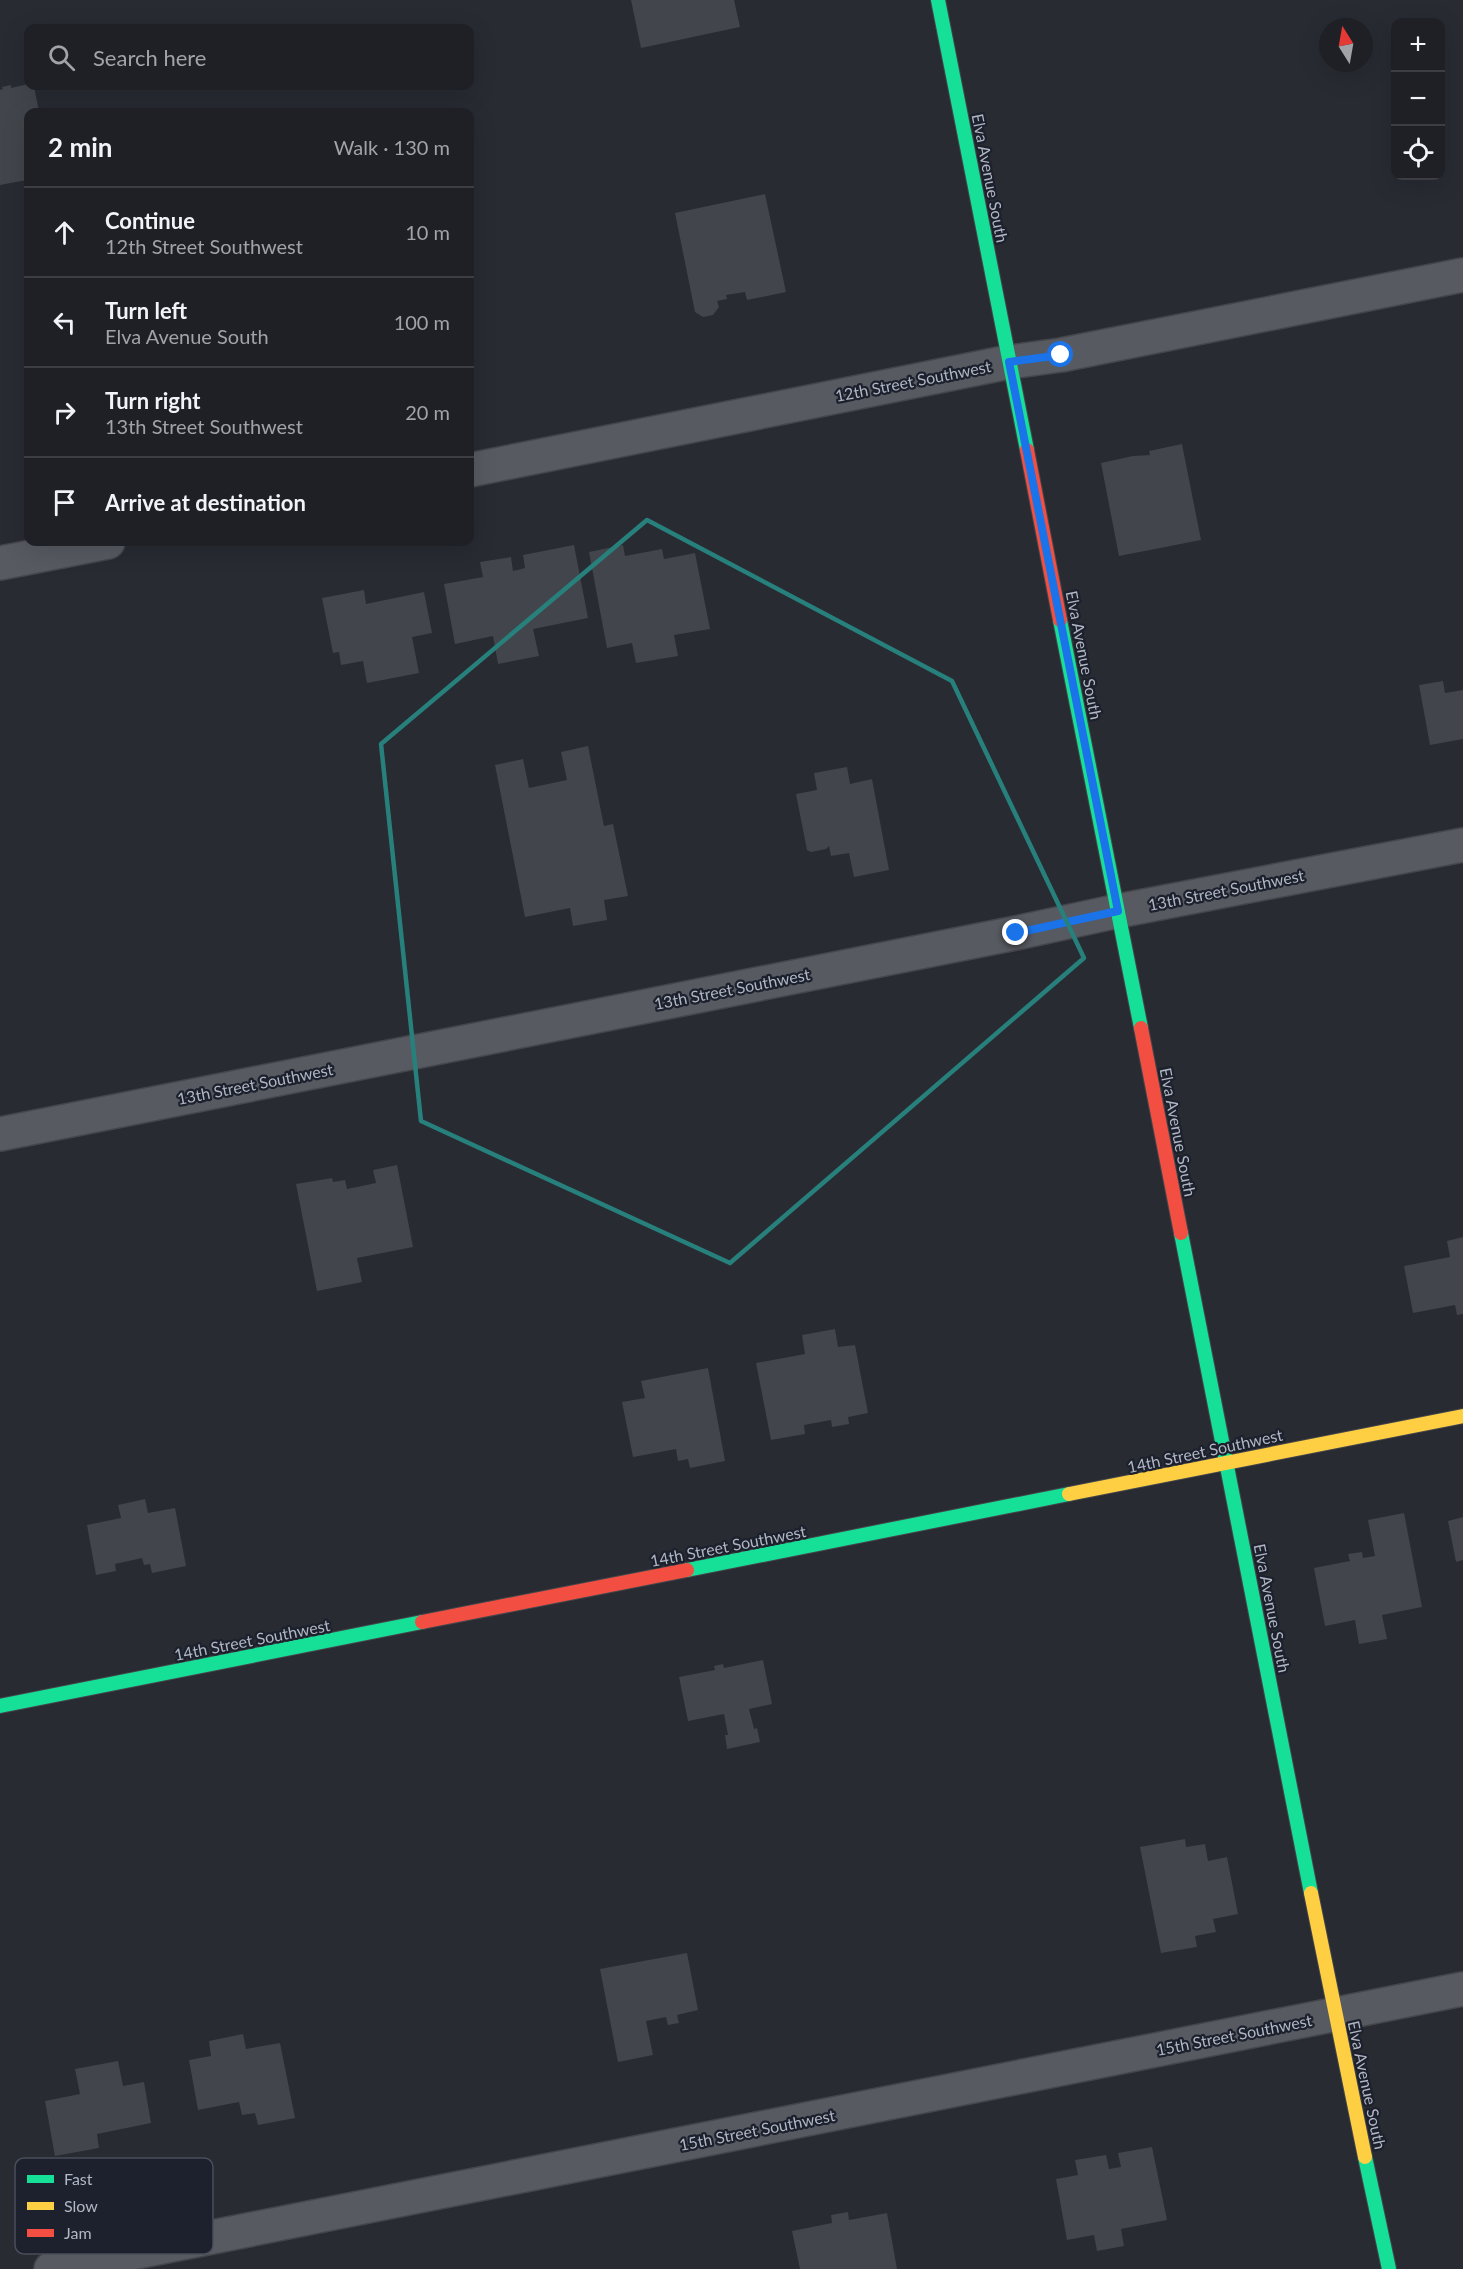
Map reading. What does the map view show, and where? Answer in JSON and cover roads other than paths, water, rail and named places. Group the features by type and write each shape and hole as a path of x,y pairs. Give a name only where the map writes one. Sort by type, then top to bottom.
{"street":[{"name":"Elva Avenue South","path":"938,0 1335,2014 1389,2269"},
{"name":"12th Street Southwest","path":"474,469 1009,362 1061,355 1463,275"},
{"path":"0,563 87,546"},
{"name":"13th Street Southwest","path":"0,1134 1463,844"},
{"name":"14th Street Southwest","path":"0,1706 1463,1416"},
{"name":"15th Street Southwest","path":"213,2237 1463,1989"},
{"name":"15th Street Southwest","path":"51,2269 127,2254"}]}
